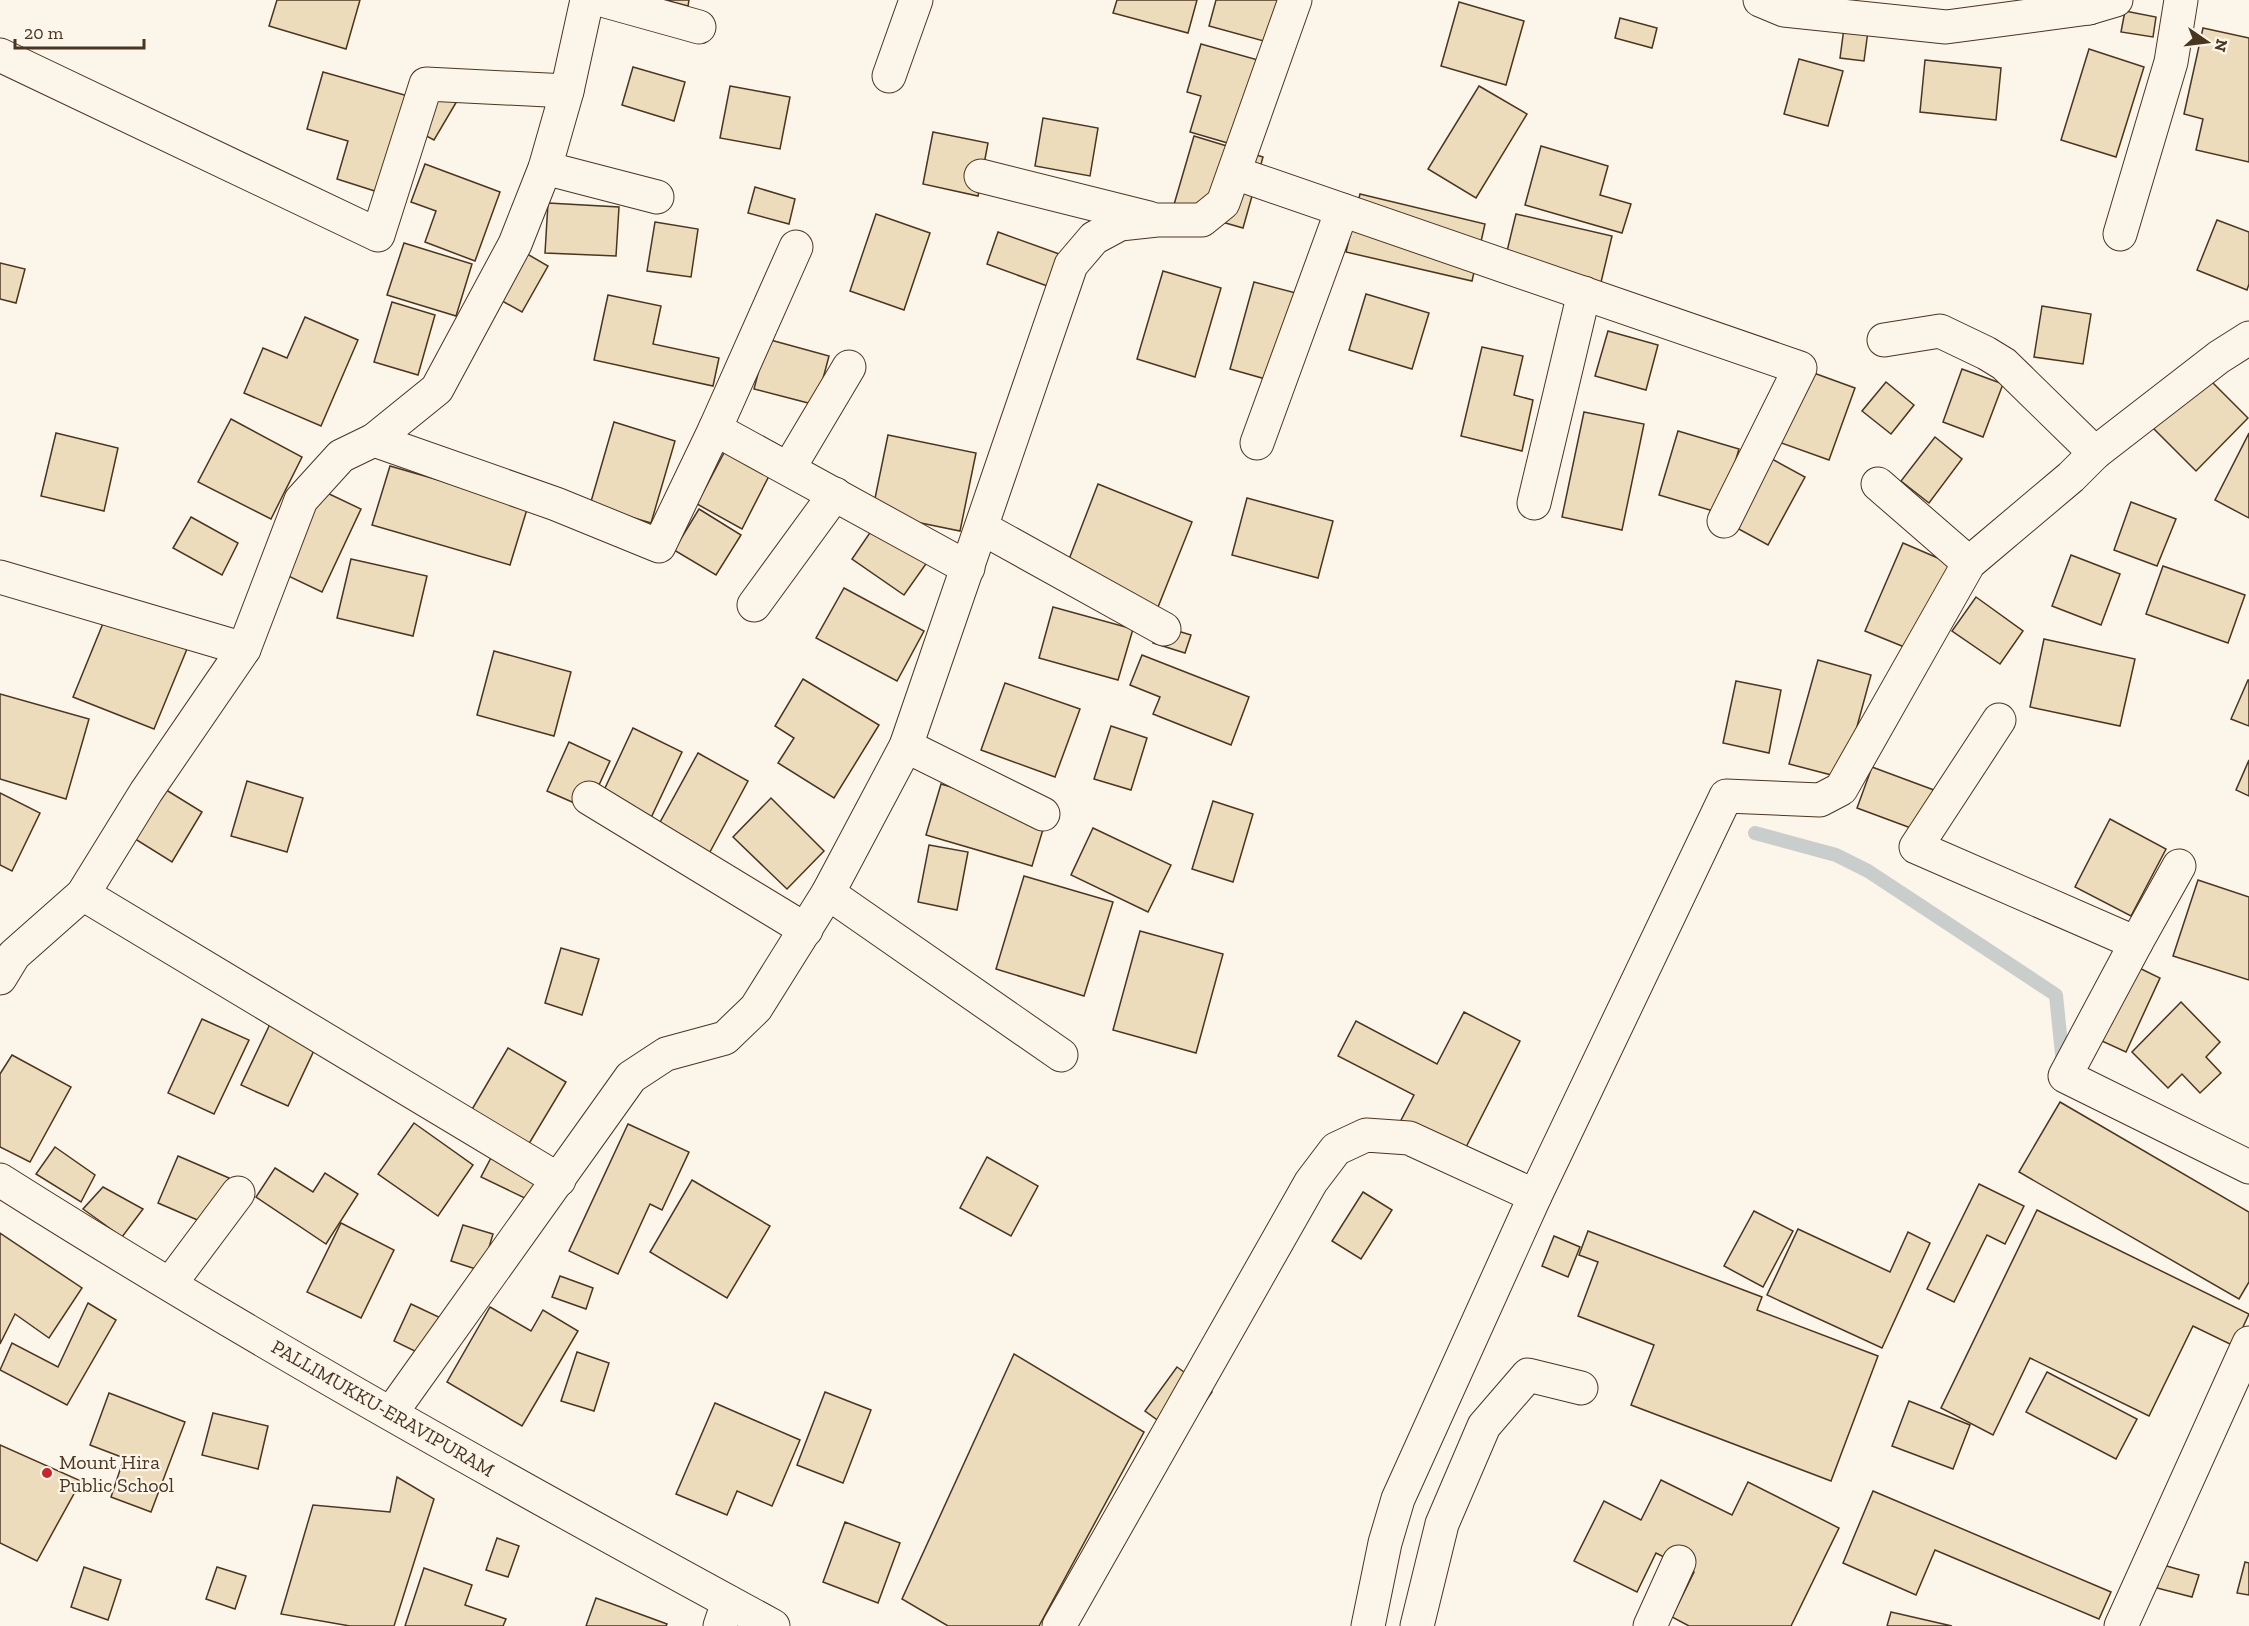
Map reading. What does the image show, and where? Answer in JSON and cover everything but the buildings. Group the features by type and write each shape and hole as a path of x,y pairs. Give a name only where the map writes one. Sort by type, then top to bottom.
{"street":[{"path":"0,978 14,955 83,894 146,792 244,649 301,500 341,456 374,440 437,389 515,244 545,168 567,91 587,0"},
{"path":"602,0 699,27"},
{"path":"889,76 916,0"},
{"path":"393,1414 394,1409 631,1077 666,1054 725,1038 756,1008 806,930 906,746 1071,265 1094,238 1120,225 1157,220 1202,220 1223,202 1295,0"},
{"path":"2120,234 2171,62 2181,0"},
{"path":"1777,3 1946,27 2099,3"},
{"path":"0,55 378,235 426,84 567,91"},
{"path":"545,168 657,196"},
{"path":"1235,173 1800,368 1724,521"},
{"path":"981,176 1157,220"},
{"path":"1257,443 1342,210"},
{"path":"374,440 556,504 658,546 715,429 796,247"},
{"path":"1534,503 1584,293"},
{"path":"1884,340 1940,331 1986,353 2004,364 2095,453"},
{"path":"1368,1626 1385,1543 1398,1499 1535,1196 1726,796 1820,800 1841,789 1969,563 2071,477 2095,453 2219,357 2249,338"},
{"path":"789,468 849,367"},
{"path":"715,429 968,568"},
{"path":"1878,484 1969,563"},
{"path":"754,605 835,494"},
{"path":"982,528 1164,629"},
{"path":"0,577 244,649"},
{"path":"1999,720 1916,847 2136,943"},
{"path":"906,746 1043,814"},
{"path":"589,798 806,930"},
{"path":"2179,866 2065,1076 2249,1167"},
{"path":"828,893 1061,1055"},
{"path":"83,894 559,1180"},
{"path":"1059,1626 1311,1182 1336,1149 1366,1134 1409,1138 1535,1196"},
{"name":"PALLIMUKKU-ERAVIPURAM","path":"0,1180 170,1284 533,1495 724,1614 773,1626"},
{"path":"170,1284 238,1192"},
{"path":"2121,1626 2249,1343"},
{"path":"1417,1626 1442,1524 1484,1426 1528,1375 1581,1388"},
{"path":"1650,1626 1679,1562"}],"waterway":[{"path":"1755,833 1836,855 1868,871 2056,995 2063,1064"}],"place":[{"name":"Mount Hira Public School","path":"47,1473"}]}
